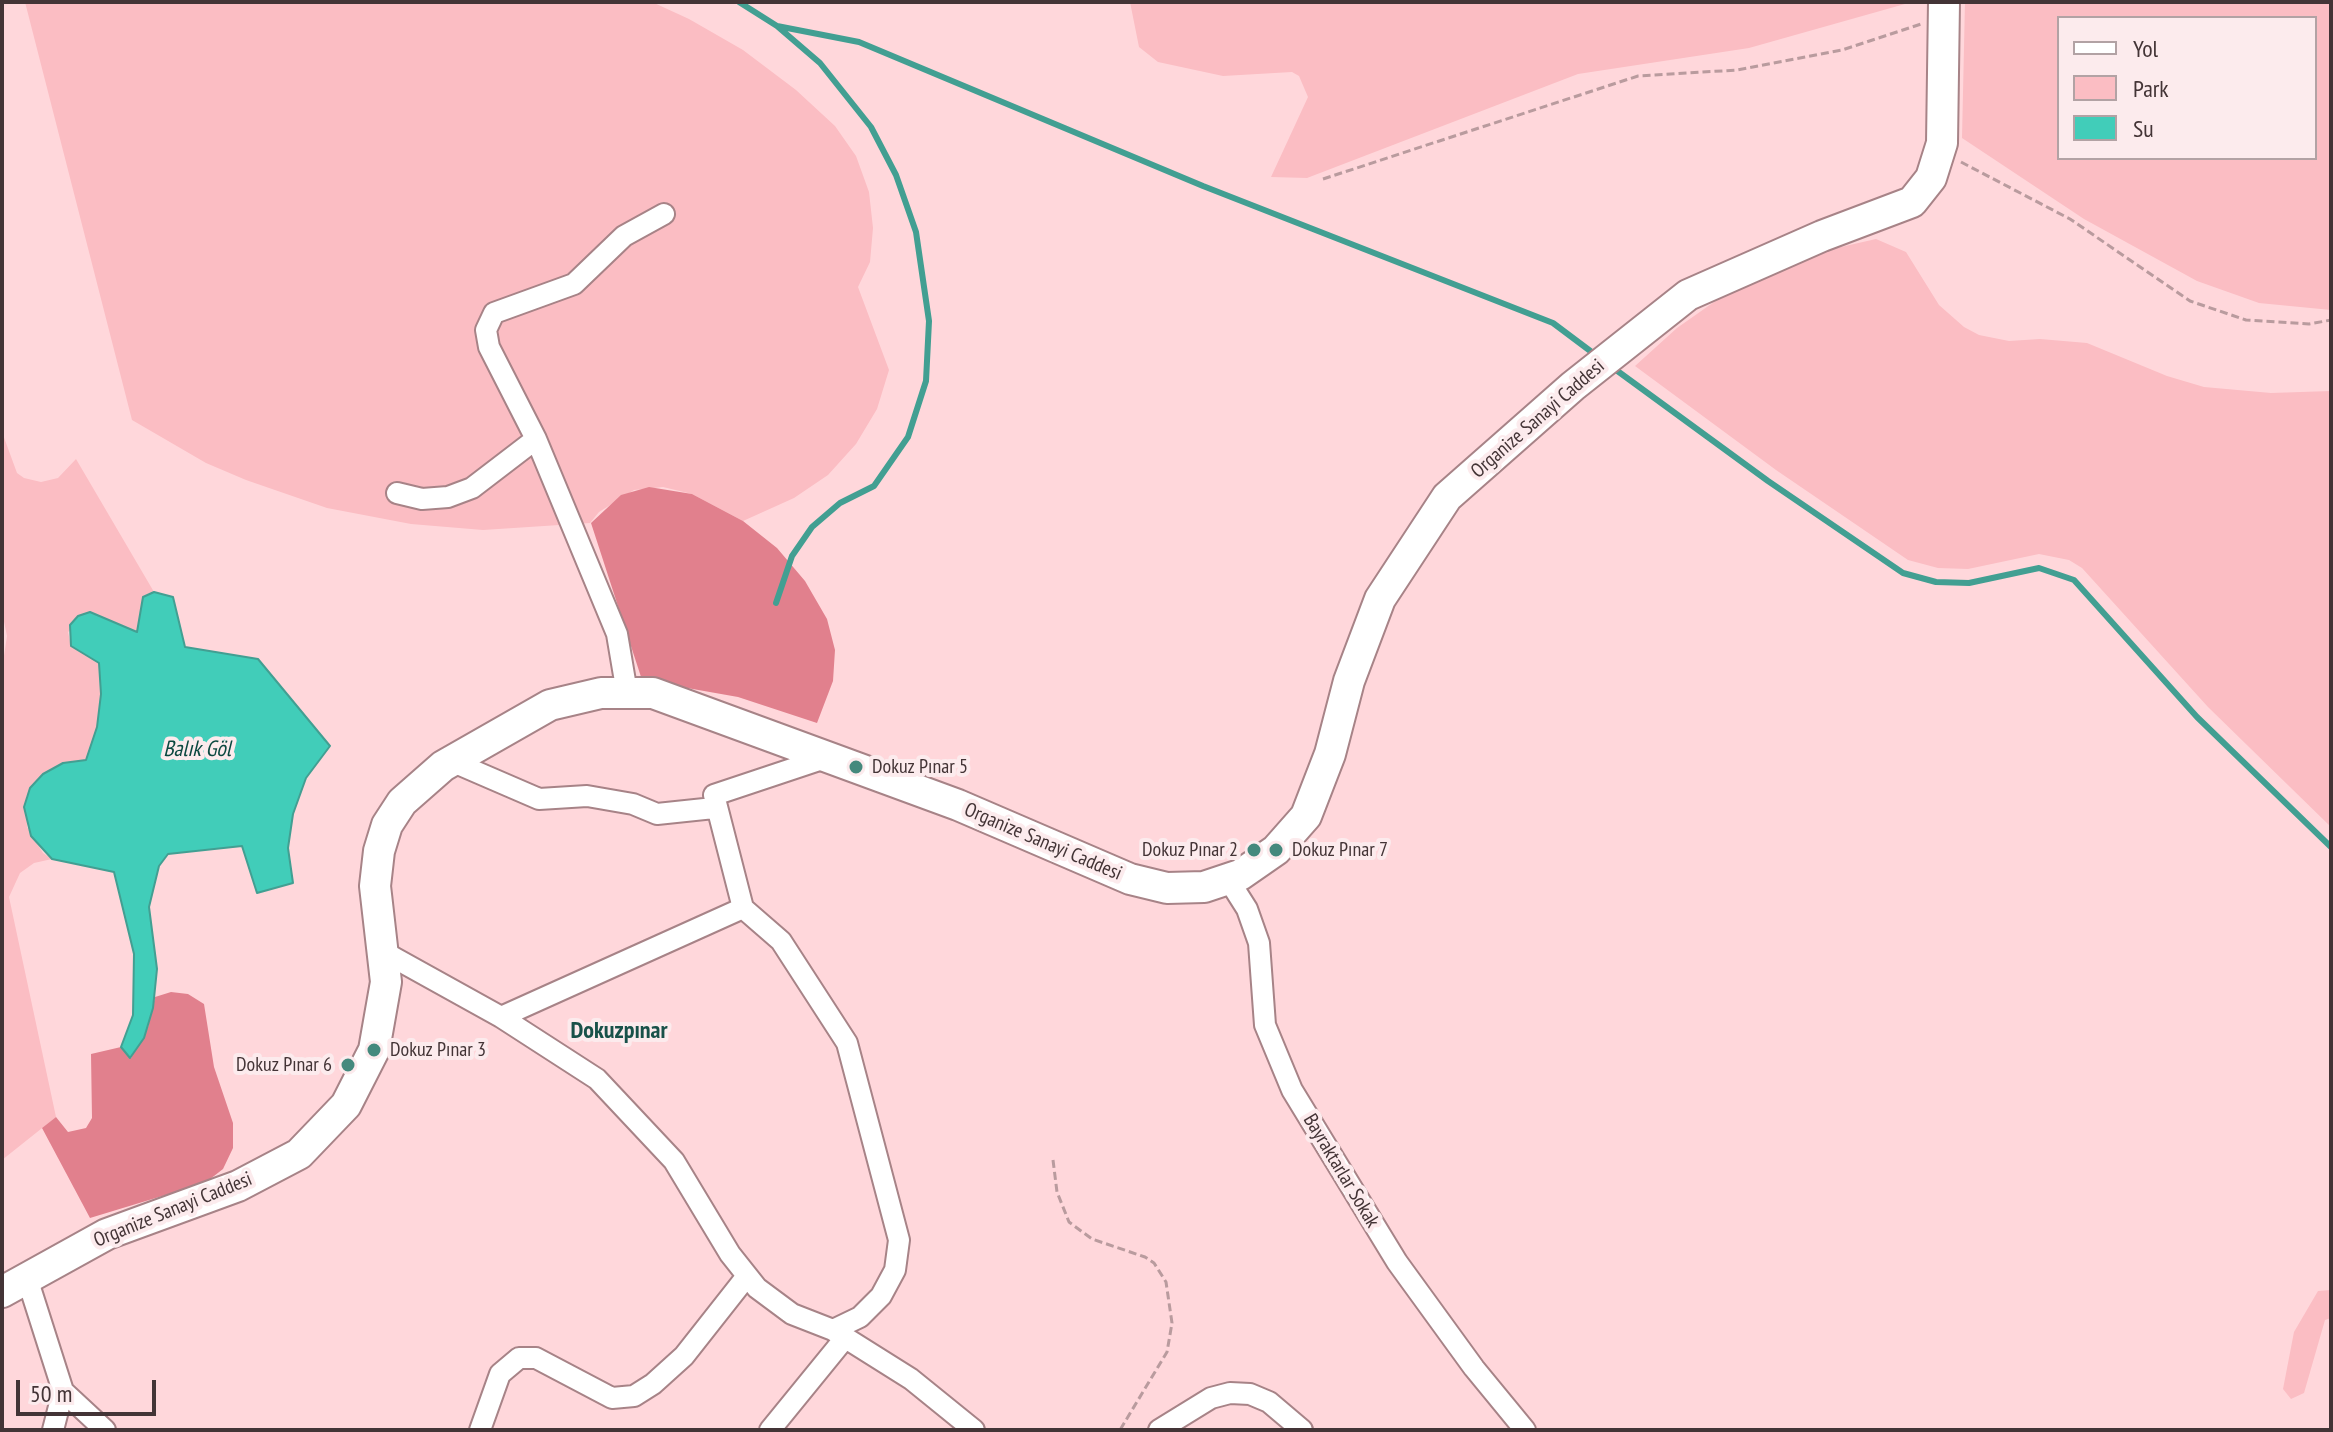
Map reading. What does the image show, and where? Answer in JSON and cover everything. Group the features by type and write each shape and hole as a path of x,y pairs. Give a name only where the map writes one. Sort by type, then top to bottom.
{"street":[{"name":"Organize Sanayi Caddesi","path":"14,1285 107,1234 238,1186 299,1154 346,1105 374,1050 386,982 375,886 379,851 387,825 402,802 451,761 550,705 601,693 653,693 958,805 1130,879 1167,888 1204,887 1240,875 1276,850 1306,816 1330,754 1349,681 1380,599 1447,497 1573,386 1688,295 1822,236 1912,202 1931,178 1940,152 1944,9"},
{"path":"627,693 617,634 536,439 489,347 486,330 494,313 574,284 624,236 664,214"},
{"path":"397,493 435,498 472,488 536,439"},
{"path":"770,1430 839,1334 881,1296 895,1270 899,1240 847,1043 781,941 743,908 714,808 714,795 828,757"},
{"path":"451,761 539,799 587,796 633,804 657,814 714,808"},
{"name":"Bayraktarlar Sokak","path":"1228,879 1247,909 1259,943 1265,1025 1292,1090 1397,1262 1474,1368 1525,1430"},
{"path":"501,1017 743,908"},
{"path":"382,951 501,1017 597,1079 674,1161 730,1254 757,1288 792,1314 839,1334 911,1379 974,1430"},
{"path":"480,1430 500,1374 519,1358 536,1358 612,1398 634,1396 653,1384 684,1356 747,1276"},
{"path":"14,1285 63,1391 105,1430"},
{"path":"53,1430 63,1391"},
{"path":"1159,1430 1211,1398 1230,1393 1250,1394 1269,1402 1302,1430"}],"path":[{"path":"1323,179 1638,76 1737,70 1842,50 1944,9"},
{"path":"1940,152 1999,179 2070,219 2190,301 2246,320 2309,324 2331,320"},
{"path":"1053,1160 1057,1192 1069,1222 1092,1239 1145,1257 1162,1272 1166,1282 1172,1323 1167,1352 1120,1430"}],"green space":[{"path":"25,2 652,2 689,19 743,50 796,90 835,126 856,156 869,192 873,228 870,262 858,287 889,370 877,409 856,444 828,475 794,498 743,521 692,494 663,487 634,490 599,512 590,523 483,530 411,524 327,508 206,463 132,420"},
{"path":"1130,2 1912,2 1749,48 1578,74 1307,178 1271,177 1308,97 1299,76 1292,72 1223,76 1158,62 1139,47"},
{"path":"1965,2 2331,2 2331,310 2259,303 2197,281 2084,219 1962,138"},
{"path":"1876,239 1906,252 1939,305 1964,327 1979,335 2009,341 2040,339 2087,343 2167,376 2204,387 2271,393 2331,391 2331,827 2208,707 2082,568 2069,560 2039,554 1968,569 1938,568 1908,560 1776,470 1635,366 1677,328 1724,295 1819,252"},
{"path":"2,432 17,473 24,478 41,482 58,478 76,459 154,592 143,598 138,632 90,612 68,632 71,646 99,663 101,694 97,727 86,760 52,768 36,781 26,797 27,827 43,853 52,859 34,863 20,873 9,897 56,1117 2,1160 2,669 7,636 2,612"},
{"path":"2331,1290 2331,1318 2325,1320 2304,1393 2291,1399 2283,1389 2294,1332 2318,1291"}],"shaded area":[{"path":"649,487 692,494 743,521 777,548 805,581 827,619 835,650 833,681 817,723 738,697 642,680 591,523 621,495"},
{"path":"171,992 188,994 204,1004 214,1067 233,1123 233,1148 223,1169 205,1183 90,1218 42,1128 56,1117 68,1132 86,1128 92,1118 91,1054 121,1047 131,1058 148,1027 155,997"}],"water":[{"name":"Balık Göl","path":"154,592 173,597 185,647 258,659 330,746 306,778 293,814 288,848 293,883 257,893 242,846 168,854 159,866 149,907 157,969 153,1008 144,1038 130,1058 121,1047 133,1015 134,954 114,872 52,859 31,836 24,807 30,788 43,774 63,763 86,760 97,727 101,694 99,663 71,646 70,625 78,616 90,612 137,632 143,597"}],"waterway":[{"path":"739,2 777,26 820,63 871,127 896,175 916,232 929,321 926,381 908,437 874,486 840,503 812,527 792,556 776,603"},
{"path":"777,26 859,42 1203,186 1553,323 1597,356"},
{"path":"1612,367 1768,481 1903,573 1936,582 1969,583 2039,568 2074,580 2197,717 2331,847"}],"place":[{"name":"Dokuz Pınar 5","path":"856,767"},
{"name":"Dokuz Pınar 2","path":"1254,850"},
{"name":"Dokuz Pınar 7","path":"1276,850"},
{"name":"Dokuz Pınar 3","path":"374,1050"},
{"name":"Dokuz Pınar 6","path":"348,1065"}],"district":[{"name":"Dokuzpınar","path":"619,1031"}]}
